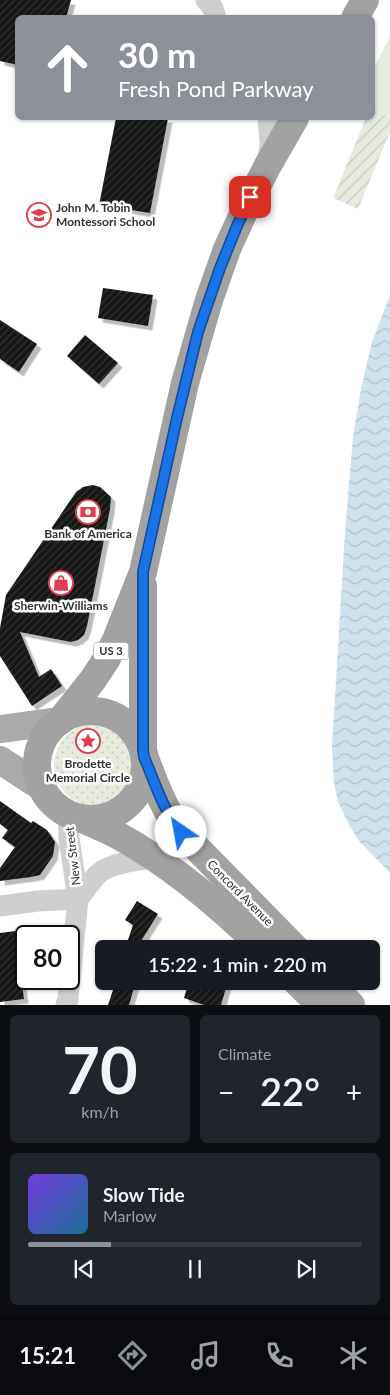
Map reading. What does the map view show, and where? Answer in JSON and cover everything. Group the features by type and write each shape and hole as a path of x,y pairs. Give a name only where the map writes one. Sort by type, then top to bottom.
{"highway":[{"path":"357,15 365,0"},
{"name":"US 3","path":"43,788 38,770 39,751 47,734 87,688 106,660 143,572 198,332 230,241 250,197 295,120"},
{"name":"US 3","path":"143,572 144,753"},
{"path":"43,788 52,801 70,814 85,818 100,818 113,814 135,797 145,771 144,753 138,738 131,728 121,720 97,711 84,711 60,721"},
{"name":"Concord Avenue","path":"144,753 163,803 177,826 211,864 287,940"},
{"name":"Concord Avenue","path":"70,814 118,835 155,858 193,886 254,940"},
{"path":"305,990 320,1005"},
{"path":"337,990 351,1005"}],"main road":[{"path":"0,729 60,721"},
{"path":"0,760 43,788"}],"street":[{"path":"206,0 215,15"},
{"path":"268,120 270,143 268,165"},
{"name":"New Street","path":"66,1005 78,899 69,838 70,814"},
{"name":"New Street","path":"78,899 104,870 114,865 155,858"},
{"path":"0,906 78,899"}],"shaded area":[{"path":"390,36 390,117 375,111 375,66"},
{"path":"375,111 390,117 390,132 358,209 333,198 365,120 375,120"},
{"path":"95,724 111,728 124,736 132,749 136,765 132,781 124,794 111,802 95,806 79,802 66,794 58,781 54,765 58,749 66,736 79,728"}],"water":[{"path":"390,295 390,873 360,842 338,802 334,783 332,747 345,532 353,437 361,389 372,342"}],"building":[{"path":"0,0 71,0 67,15 15,15 15,64 0,61"},
{"path":"116,120 168,120 150,213 99,205"},
{"path":"103,288 153,295 148,326 98,318"},
{"path":"0,320 37,344 19,372 0,359"},
{"path":"85,335 118,363 99,384 67,356"},
{"path":"93,485 100,487 111,497 87,626 84,635 78,640 71,642 20,632 39,677 51,669 62,686 32,706 0,656 0,628 6,595 76,492 83,487"},
{"path":"0,801 31,823 33,821 47,830 55,842 53,856 40,875 0,881 0,868 15,847 2,838 8,830 0,824"},
{"path":"137,901 158,914 142,940 128,940 133,925 125,920"},
{"path":"15,931 15,990 23,990 24,999 0,1002 0,933"},
{"path":"113,990 133,990 129,1005 108,1005"},
{"path":"186,990 225,990 221,1005 204,1005 184,998"}],"place":[{"name":"John M. Tobin Montessori School","path":"39,215"},
{"name":"Bank of America","path":"88,512"},
{"name":"Sherwin-Williams","path":"61,583"},
{"name":"Brodette Memorial Circle","path":"88,741"}],"route":[{"path":"181,832 168,814 144,757 143,572 198,332 220,268 250,197"}]}
